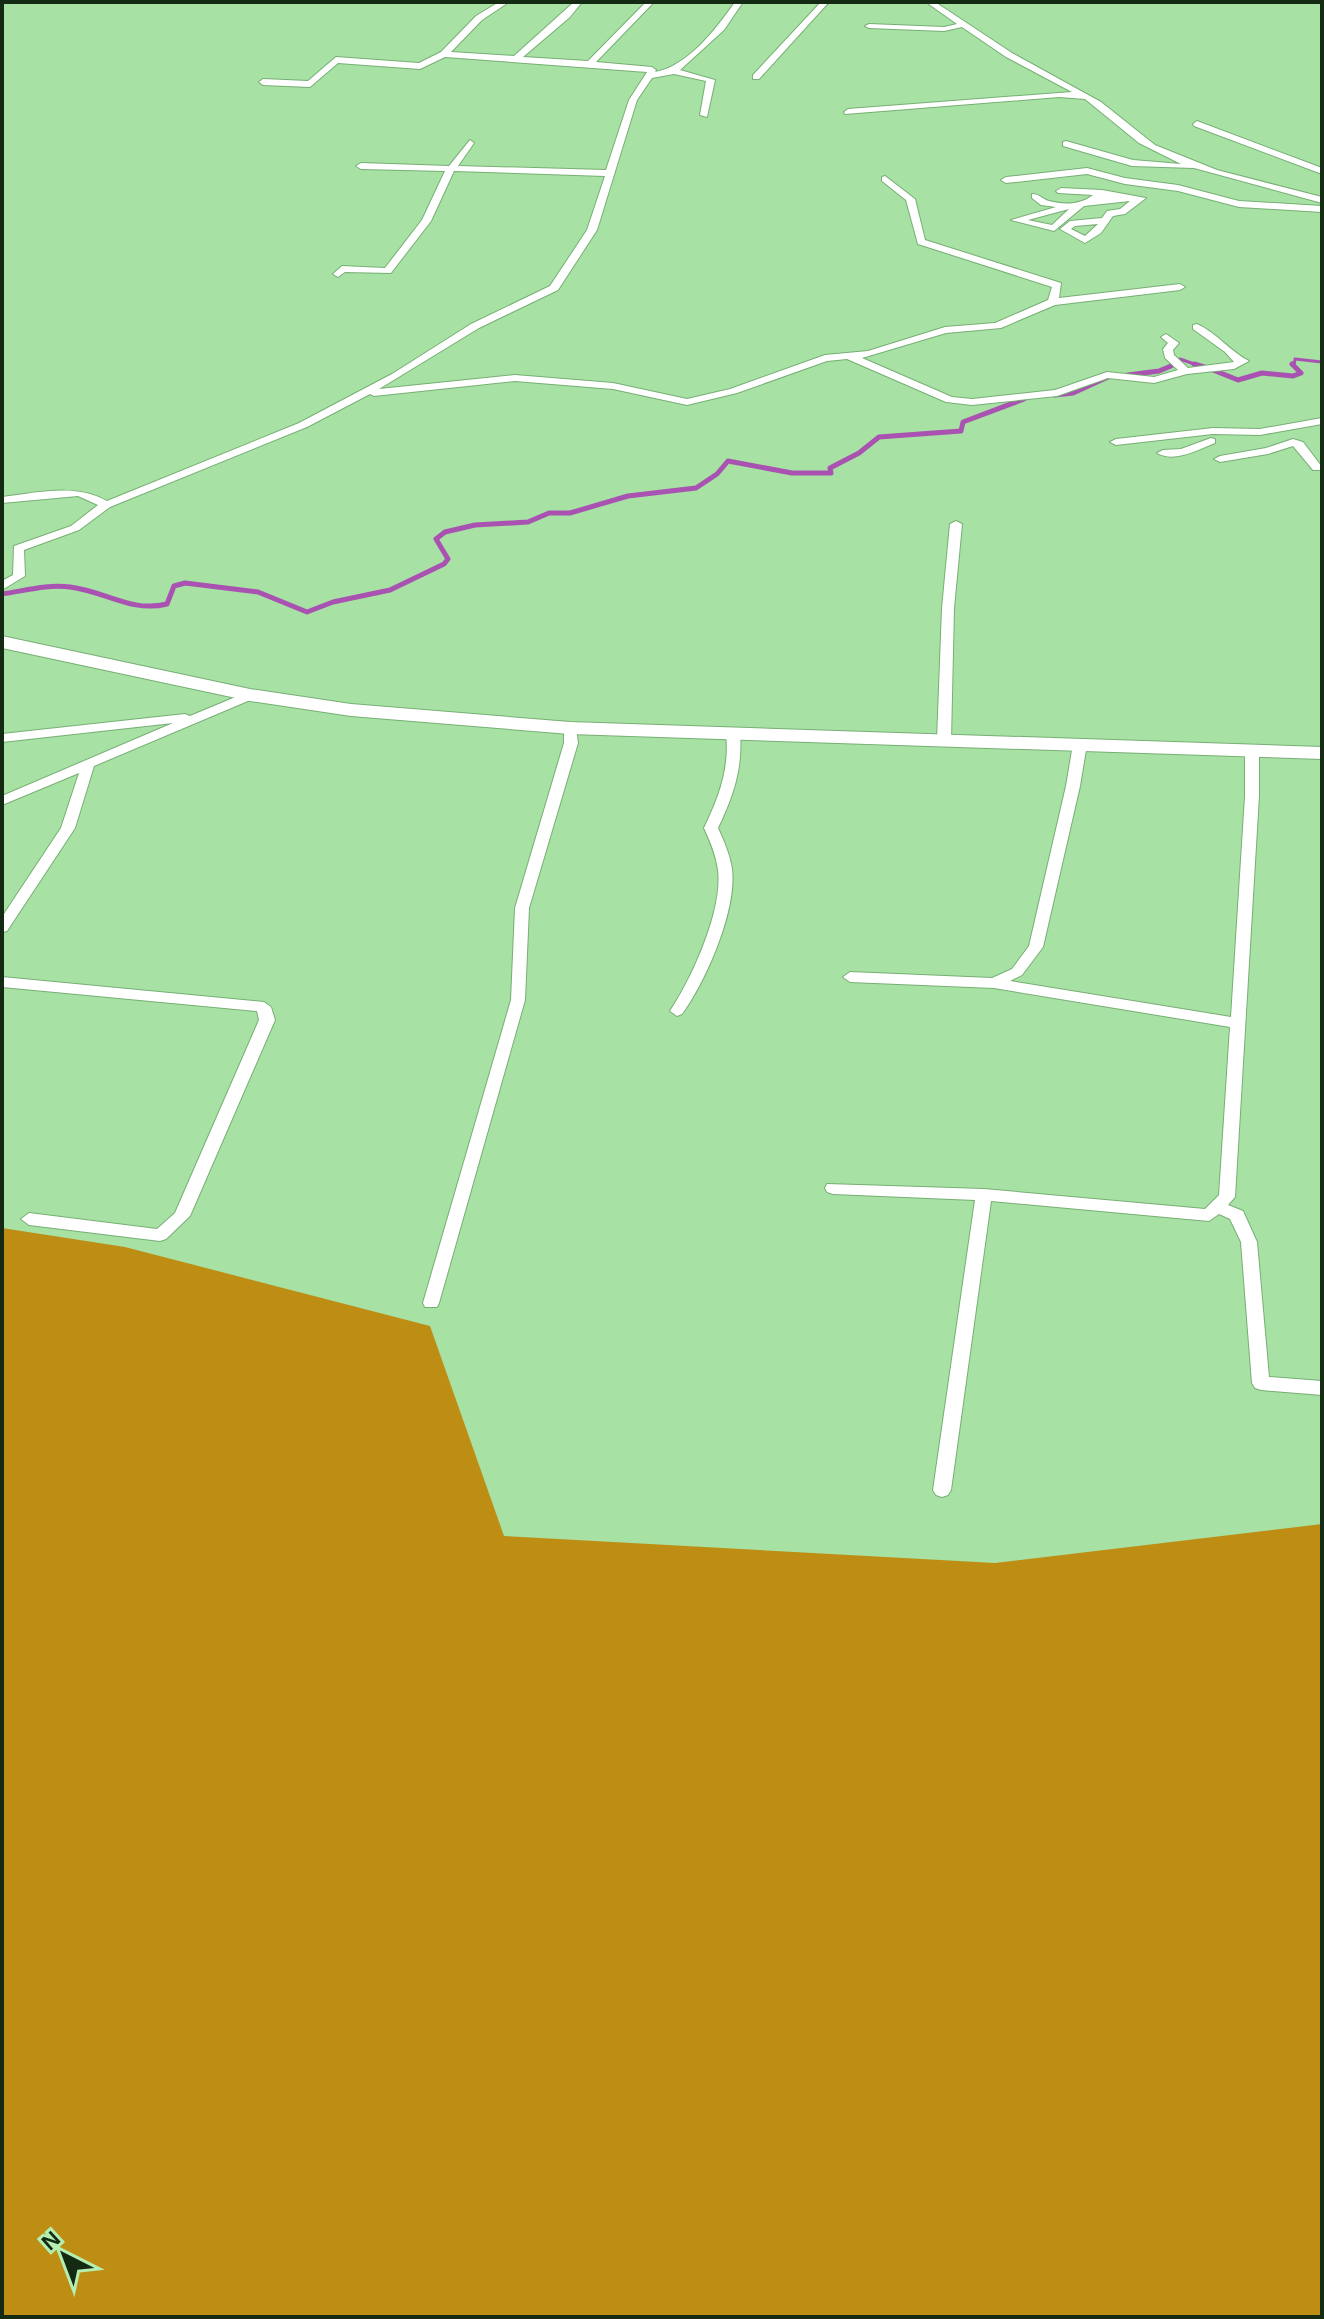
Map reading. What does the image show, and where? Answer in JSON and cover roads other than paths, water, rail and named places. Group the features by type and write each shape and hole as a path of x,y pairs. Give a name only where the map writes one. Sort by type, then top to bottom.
{"main road":[{"path":"2,642 250,695 351,710 570,728 1322,753"}],"street":[{"path":"263,82 310,84 336,60 420,66 444,54 479,18 505,2"},
{"path":"516,59 578,2"},
{"path":"590,64 650,2"},
{"path":"674,71 721,28 739,2"},
{"path":"756,77 825,2"},
{"path":"930,2 1009,55 1085,96 1151,146 1207,169 1322,200"},
{"path":"869,26 905,29 962,25"},
{"path":"2,586 19,576 18,548 75,528 106,505 303,425 364,394 475,326 554,288 592,230 633,100 652,70 444,54"},
{"path":"649,76 674,71 711,80 704,115"},
{"path":"1058,86 1085,96"},
{"path":"848,112 1059,94 1085,96"},
{"path":"1197,124 1322,171"},
{"path":"338,274 342,269 388,271 426,221 450,170 470,143"},
{"path":"1066,144 1132,163 1207,169"},
{"path":"361,166 610,173"},
{"path":"1006,180 1087,171 1125,181 1178,188 1239,204 1322,209"},
{"path":"885,179 910,199 921,242 1057,285 1053,302"},
{"path":"1092,201 1125,181"},
{"path":"1061,191 1141,198"},
{"path":"1035,196 1044,203 1101,208 1107,217 1122,212 1141,198"},
{"path":"1080,205 1054,228 1016,220 1092,201 1141,198"},
{"path":"364,394 515,378 613,386 687,402 733,391 799,365 899,347 945,330 997,326 1053,302 1180,287"},
{"path":"849,356 950,400 972,402 1057,393 1107,375 1145,380 1242,362 1197,327"},
{"path":"1166,337 1174,343 1168,349 1169,356 1186,371"},
{"path":"1116,442 1213,431 1260,432 1322,421"},
{"path":"1163,453 1183,452 1211,441"},
{"path":"1220,459 1268,451 1293,442 1299,444 1317,468"},
{"path":"2,500 78,493 106,505"},
{"path":"944,740 948,608 956,524"},
{"path":"2,801 250,695"},
{"path":"2,738 202,716"},
{"path":"431,1303 518,1000 522,908 571,743 570,728"},
{"path":"677,1011 690,995 715,925 726,880 720,849 711,828 732,786 737,756 733,733"},
{"path":"994,983 1017,972 1036,947 1080,744"},
{"path":"833,1188 984,1195 1209,1215 1227,1197 1252,796 1252,750"},
{"path":"2,928 68,828 88,765"},
{"path":"850,977 994,983 1237,1023"},
{"path":"2,982 264,1007 267,1020 182,1216 160,1235 29,1219"},
{"path":"942,1490 984,1195"},
{"path":"1217,1207 1237,1215 1249,1242 1261,1383 1322,1388"}],"waterway":[{"path":"1180,359 1196,365"},
{"path":"1294,366 1295,359 1322,362"},
{"path":"1196,365 1204,367"},
{"path":"1196,365 1200,366"},
{"path":"1128,375 1159,371 1171,366"},
{"path":"1213,370 1238,380 1262,373 1293,376 1301,373 1294,366"},
{"path":"1055,395 1073,393 1108,377"},
{"path":"2,594 61,586 83,589 130,604 154,606 167,604 174,586 185,583 258,592 307,612 333,602 390,590 444,564 448,559 436,539 445,532 475,525 528,522 549,513 570,513 628,496 696,488 717,474 728,461 792,473 831,473 830,468 859,453 879,437 961,431 963,422 1024,399"}]}
